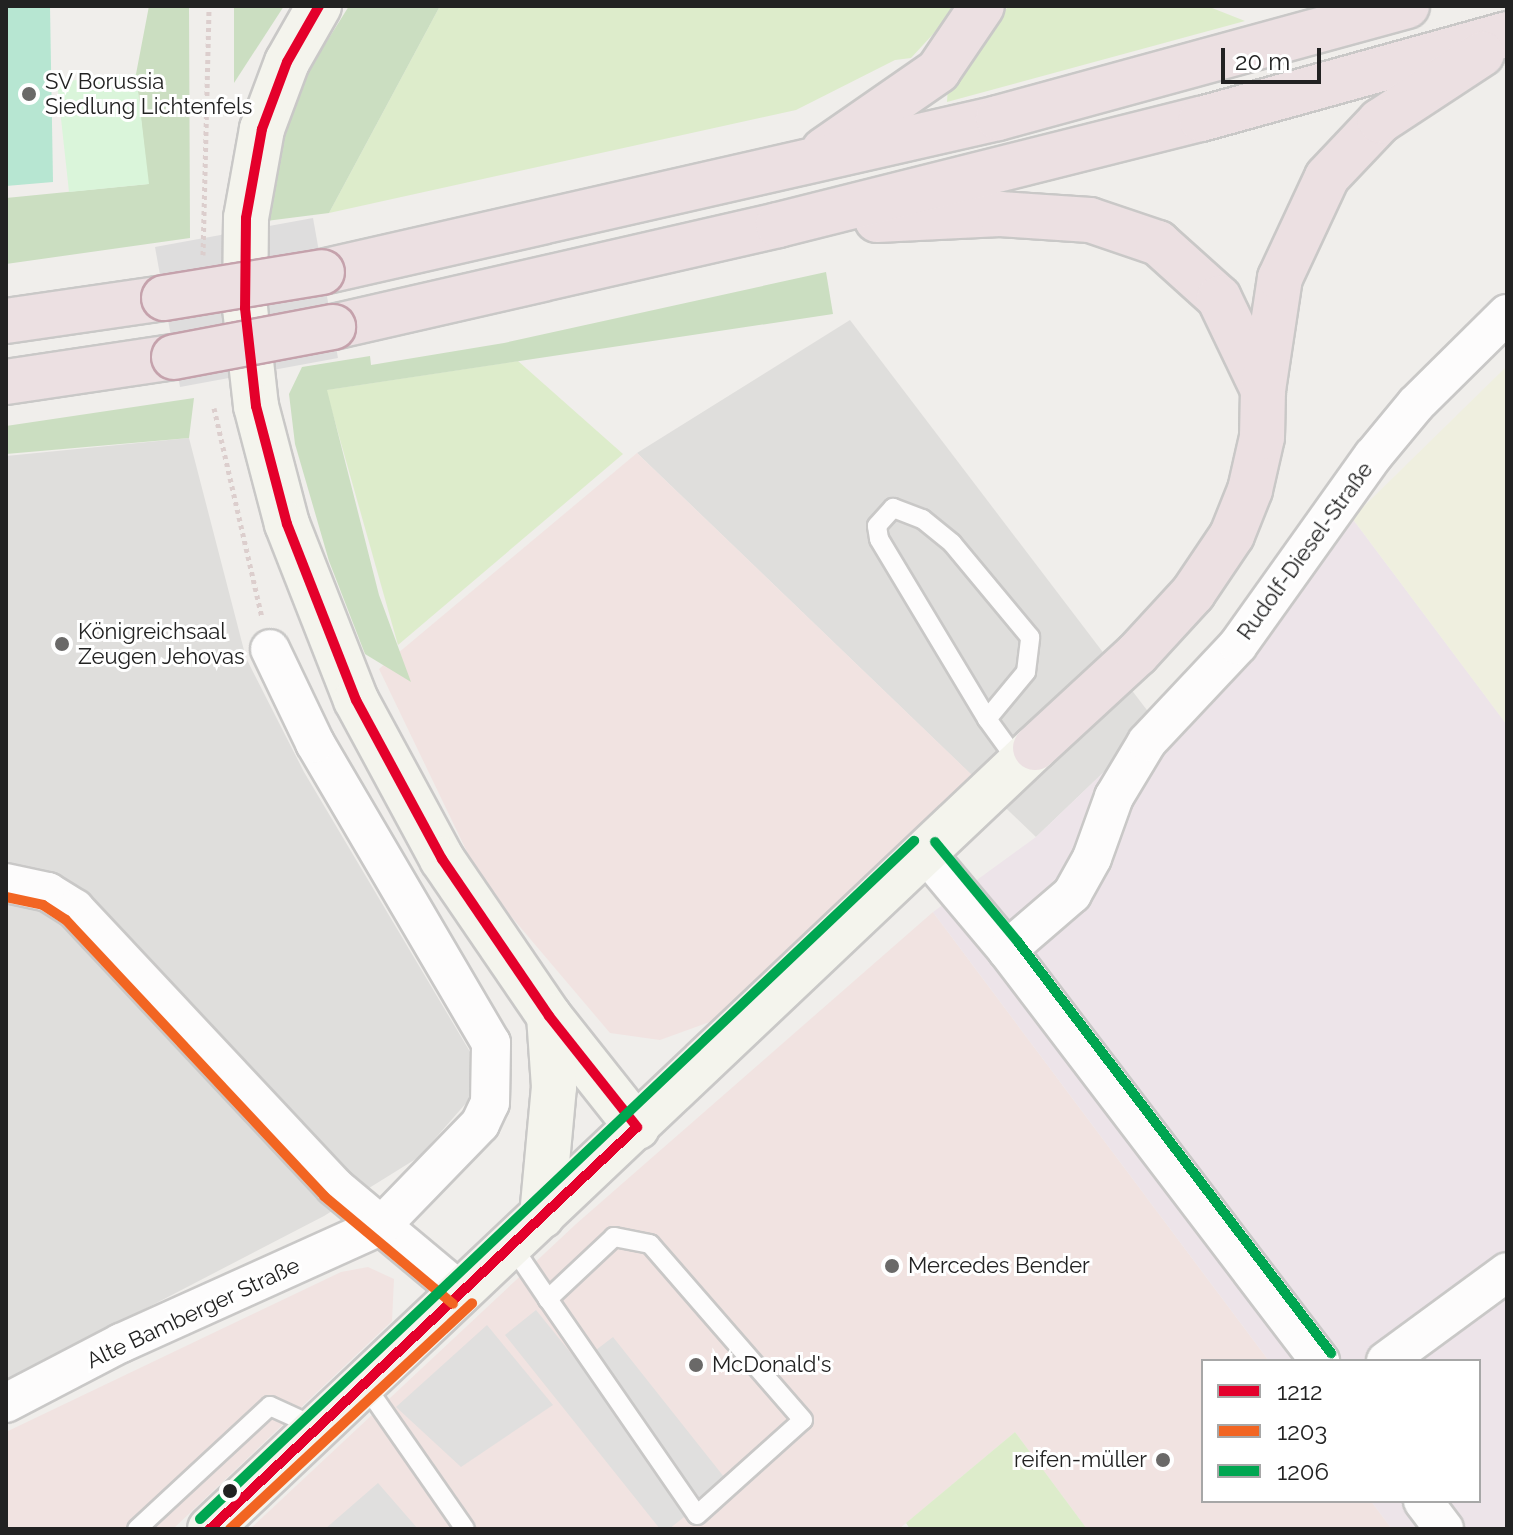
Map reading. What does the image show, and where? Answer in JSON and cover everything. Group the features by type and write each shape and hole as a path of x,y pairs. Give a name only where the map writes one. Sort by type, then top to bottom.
{"highway":[{"path":"799,167 938,71 982,6"},
{"path":"6,321 322,272 799,167 1407,6"},
{"path":"6,382 174,357 333,327 778,225 1201,119 1507,36"},
{"path":"1027,755 1146,644 1193,593 1232,535 1250,490 1262,437 1263,390 1280,278 1327,177 1380,121 1507,36"},
{"path":"778,225 1000,214 1090,220 1158,243 1219,298 1263,390"}],"main road":[{"path":"319,6 287,62 262,129 246,218 245,308 256,406 287,524 356,700 442,859 549,1016 637,1127"},
{"path":"210,1529 1027,755"},
{"path":"527,1231 554,1087 549,1016"}],"street":[{"name":"Rudolf-Diesel-Straße","path":"1007,950 1072,894 1092,858 1114,797 1147,742 1238,645 1390,435 1507,314"},
{"path":"270,649 315,743 491,1043 490,1103 480,1124 382,1225"},
{"path":"924,851 1007,950 1318,1359"},
{"path":"6,883 48,892 75,909 334,1186 462,1293"},
{"name":"Alte Bamberger Straße","path":"6,1403 121,1343 382,1225"},
{"path":"1389,1359 1507,1272"},
{"path":"1424,1503 1444,1529"}],"lane":[{"path":"987,719 1026,672 1030,637 952,543 922,519 893,508 877,526 879,539 987,719 1027,755"},
{"path":"527,1231 548,1299 697,1515 803,1420 650,1244 614,1237 548,1299"},
{"path":"365,1385 465,1529"},
{"path":"137,1529 270,1406 319,1429"}],"shaded area":[{"path":"850,320 1156,722 1036,837 637,453"},
{"path":"189,438 246,658 304,772 479,1067 467,1102 419,1157 324,1216 6,1381 6,456"},
{"path":"637,453 974,777 729,1015 660,1040 610,1033 481,881 379,669"},
{"path":"1352,518 1507,725 1507,1529 1392,1529 1372,1503 1481,1503 1481,1359 1268,1359 933,912 1036,837 1156,722"},
{"path":"933,912 1268,1359 1201,1359 1201,1503 1372,1503 1392,1529 1087,1529 1015,1432 899,1529 250,1529 576,1224"},
{"path":"368,1267 394,1279 392,1321 173,1529 6,1529 6,1432 341,1272"},
{"path":"536,1310 579,1363 613,1337 728,1482 669,1529 660,1529 505,1335"},
{"path":"487,1325 553,1405 461,1467 396,1407"},
{"path":"378,1483 418,1529 325,1529"}],"green space":[{"name":"SV Borussia Siedlung Lichtenfels","path":"6,6 50,6 53,182 6,186"},
{"path":"149,6 189,6 190,238 6,264 6,198 148,184 136,74"},
{"path":"234,6 284,6 234,83"},
{"path":"349,6 440,6 329,213 266,221 280,134 302,81"},
{"path":"440,6 959,6 911,58 895,60 796,110 329,213"},
{"path":"1008,6 1207,6 1245,21 947,102 948,85 979,53"},
{"path":"136,74 149,184 69,192 57,82"},
{"path":"826,272 833,314 327,390 379,595 411,682 365,654 329,561 295,444 289,394 302,367 370,356 371,365 504,343"},
{"path":"518,361 623,454 398,645 326,390"},
{"path":"1507,366 1507,725 1352,518"},
{"path":"194,398 189,438 6,454 6,426"},
{"path":"1015,1432 1087,1529 910,1529 906,1523"}],"pier":[{"path":"313,218 338,358 180,387 155,247"}],"transit line":[{"name":"1212","path":"319,6 287,62 262,129 246,218 245,308 256,406 287,524 356,700 442,859 549,1016 637,1127"},
{"name":"1206","path":"200,1519 914,841"},
{"name":"1206","path":"935,842 1018,942 1331,1353"},
{"name":"1203","path":"6,897 43,905 66,920 324,1196 453,1304"},
{"name":"1212","path":"210,1529 637,1127"},
{"name":"1203","path":"230,1529 472,1303"}],"place":[{"name":"SV Borussia Siedlung Lichtenfels","path":"29,94"},
{"name":"Königreichsaal Zeugen Jehovas","path":"62,644"},
{"name":"Mercedes Bender","path":"892,1266"},
{"name":"McDonald's","path":"696,1365"},
{"name":"reifen-müller","path":"1163,1460"}]}
